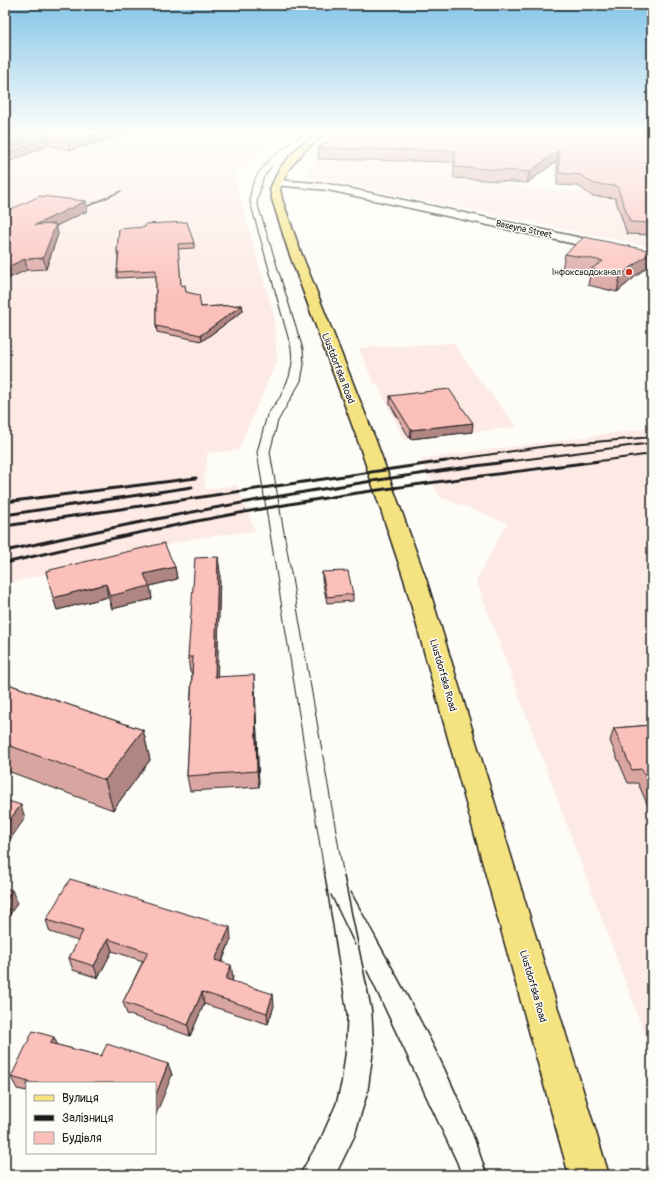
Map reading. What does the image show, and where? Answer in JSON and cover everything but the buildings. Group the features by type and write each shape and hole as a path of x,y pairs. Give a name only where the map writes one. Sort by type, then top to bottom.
{"main road":[{"name":"Liustdorfska Road","path":"275,188 276,199 294,250 367,441 415,579 589,1175"}],"street":[{"name":"Baseyna Street","path":"333,188 652,257"}],"shaded area":[{"path":"5,188 237,188 274,316 277,360 238,450 207,453 207,468 204,477 205,489 237,485 255,531 196,538 5,584 5,252 107,201 5,245"},
{"path":"363,188 535,188 547,190 652,195 652,247"},
{"path":"454,343 475,374 517,427 404,440 377,384 374,384 359,348"},
{"path":"652,428 652,1054 476,580 507,523 440,497 420,459"}],"tram line":[{"path":"252,188 250,202 291,348 292,363 289,377 280,397 267,415 257,452 325,877"},
{"path":"261,188 257,202 303,349 304,365 301,381 278,421 270,452 344,877"},
{"path":"299,1175 322,1135 336,1103 341,1083 345,1054 347,1015 325,876"},
{"path":"336,1175 355,1136 368,1092 374,1048 372,1011 344,876"},
{"path":"351,892 408,996 444,1066 475,1138 487,1175"},
{"path":"331,895 355,945"},
{"path":"367,971 457,1163 461,1175"}],"railway":[{"path":"77,211 121,191"},
{"path":"439,462 548,446 652,437"},
{"path":"505,462 652,443"},
{"path":"592,462 652,454"},
{"path":"5,526 446,461"},
{"path":"5,551 131,524 258,500 385,479 513,461"},
{"path":"5,563 259,509 344,495 599,461"},
{"path":"5,502 196,478"},
{"path":"5,515 192,487"}],"place":[{"name":"Інфоксводоканал","path":"629,272"}]}
